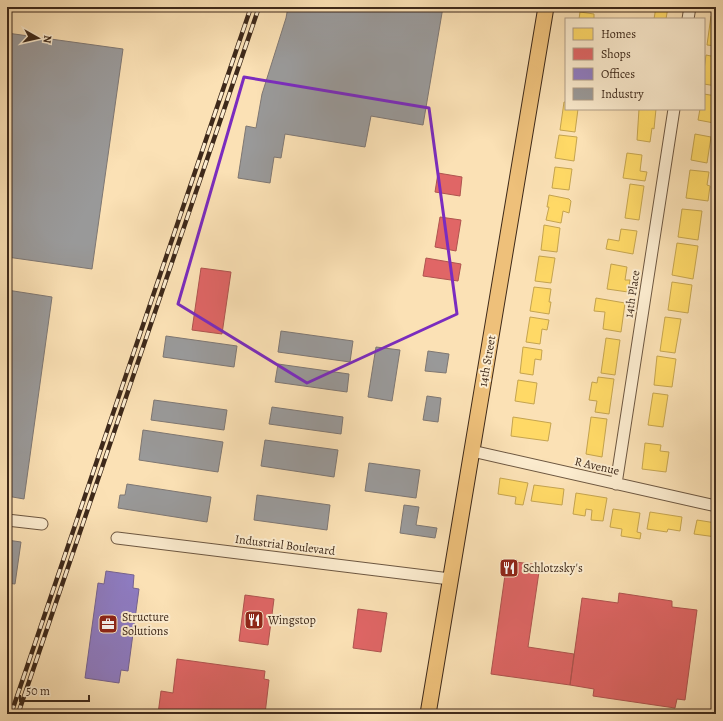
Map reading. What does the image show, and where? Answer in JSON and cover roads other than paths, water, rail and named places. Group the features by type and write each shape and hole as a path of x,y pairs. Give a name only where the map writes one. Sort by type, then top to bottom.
{"main road":[{"name":"14th Street","path":"428,714 546,7"}],"street":[{"path":"688,18 690,7"},
{"name":"14th Place","path":"616,484 674,110"},
{"name":"R Avenue","path":"472,451 716,506"},
{"path":"7,520 42,524"},
{"name":"Industrial Boulevard","path":"117,538 450,579"}],"railway":[{"path":"11,714 251,7"},
{"path":"18,714 259,7"}],"place":[{"name":"Schlotzsky's","path":"509,568"},
{"name":"Wingstop","path":"254,620"},
{"name":"Structure Solutions","path":"108,624"}]}
